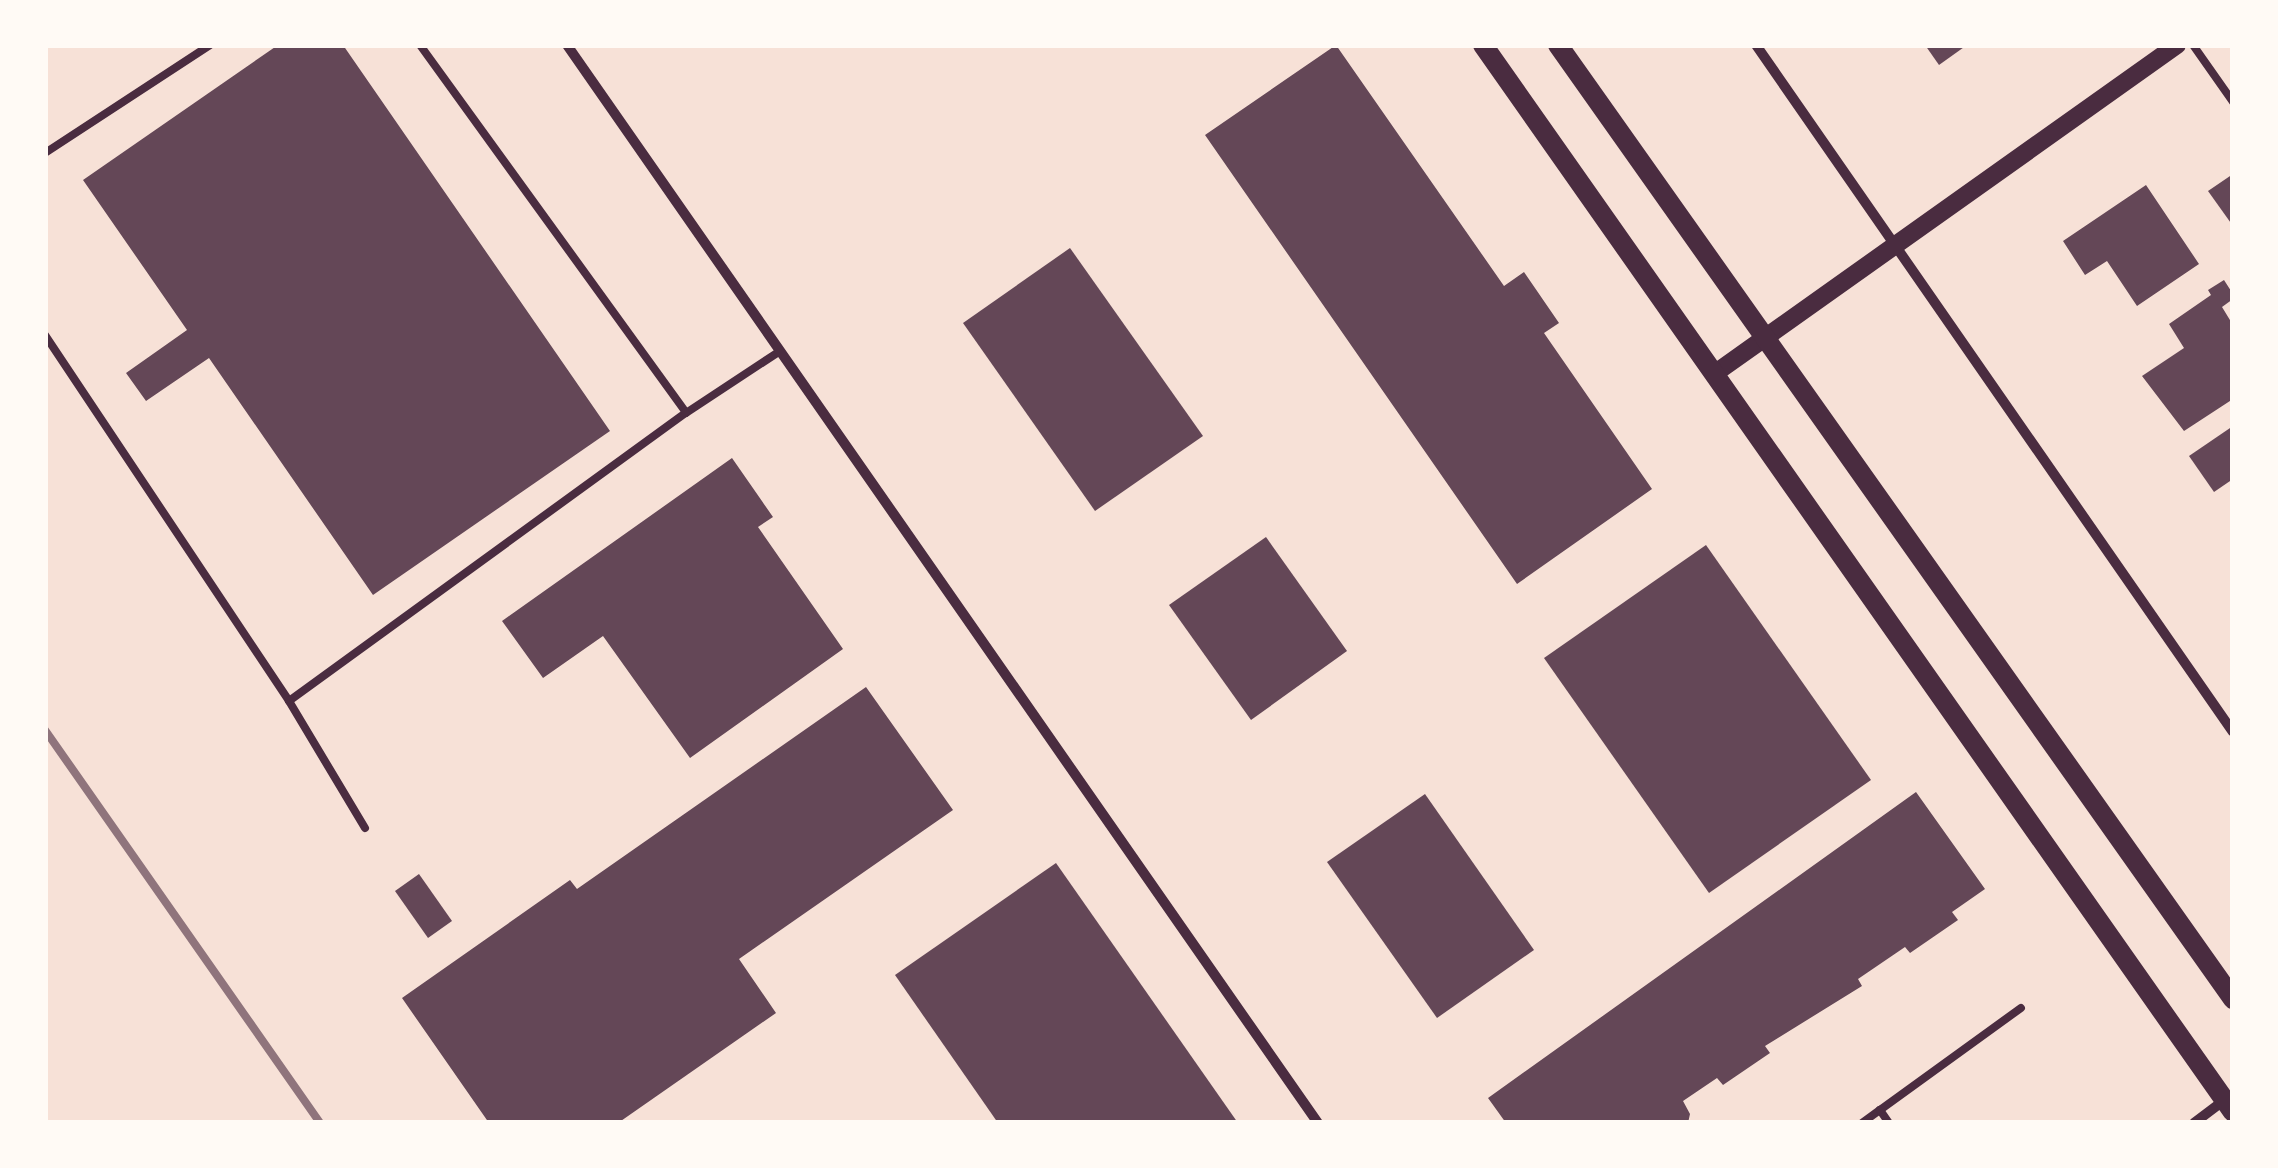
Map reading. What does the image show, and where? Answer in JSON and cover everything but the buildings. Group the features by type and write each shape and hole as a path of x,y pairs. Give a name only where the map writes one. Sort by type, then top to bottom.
{"main road":[{"path":"1483,45 2230,1103"},
{"path":"1558,45 1763,340 2233,999"}],"street":[{"path":"568,45 1318,1123"},
{"path":"1756,45 2233,732"},
{"path":"1714,374 2177,45"},
{"path":"2194,1123 2230,1103"}],"lane":[{"path":"45,153 210,45"},
{"path":"420,45 686,414"},
{"path":"2193,45 2233,102"},
{"path":"45,335 289,701 365,828"},
{"path":"289,701 686,414 780,351"},
{"path":"1862,1123 2021,1008"},
{"path":"1880,1110 1889,1123"}],"railway":[{"path":"45,730 320,1123"}]}
